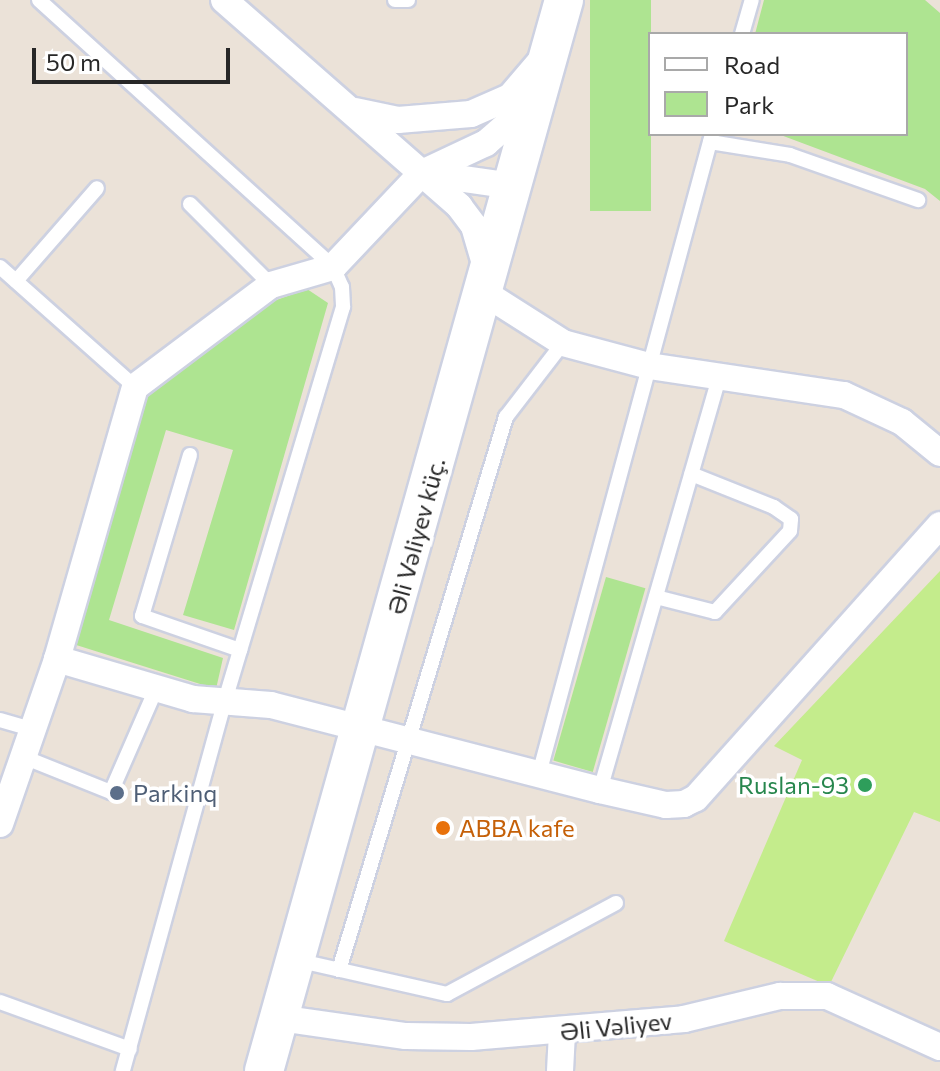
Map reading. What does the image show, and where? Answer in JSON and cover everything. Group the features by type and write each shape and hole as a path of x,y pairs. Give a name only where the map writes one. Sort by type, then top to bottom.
{"street":[{"path":"224,0 422,173 474,226 485,284 563,343 649,366 844,395 902,422 940,453"},
{"name":"Əli Vəliyev küç.","path":"264,1071 363,729 564,0"},
{"path":"350,109 398,120 480,111 523,86 553,44"},
{"path":"0,824 15,771 35,730 57,659 135,387 271,285 333,267 422,173 486,143 538,98"},
{"path":"422,173 512,186"},
{"path":"57,659 193,699 271,705 666,805 696,798 940,525"},
{"name":"Əli Vəliyev","path":"279,1018 406,1036 562,1032 684,1019 780,996 827,996 940,1047"},
{"path":"560,1071 562,1032"}],"lane":[{"path":"39,0 333,267 342,287 343,307 225,700 123,1071"},
{"path":"395,0 408,0"},
{"path":"743,32 752,0"},
{"path":"539,774 711,138 790,155 918,200"},
{"path":"16,281 97,188"},
{"path":"190,204 271,285"},
{"path":"0,267 135,387"},
{"path":"339,970 506,417 563,343"},
{"path":"600,790 719,378"},
{"path":"190,455 142,616 240,650"},
{"path":"656,597 715,612 790,531 791,519 774,507 691,474"},
{"path":"15,771 111,792 156,689"},
{"path":"0,720 35,730"},
{"path":"296,960 447,994 616,903"},
{"path":"0,1002 130,1049"}],"green space":[{"path":"590,0 651,0 648,136 651,136 651,211 590,211"},
{"path":"764,0 925,0 940,13 940,201 925,189 783,136 908,136 908,32 756,32"},
{"path":"307,289 328,303 234,630 183,615 233,450 166,430 109,620 223,658 216,689 73,644 146,396 271,302"},
{"name":"Ruslan-93","path":"940,571 940,822 914,812 829,986 724,941 802,760 774,746"},
{"path":"606,577 645,588 593,772 553,761"}],"place":[{"name":"Ruslan-93","path":"865,785"},
{"name":"Parkinq","path":"117,793"},
{"name":"ABBA kafe","path":"443,828"}]}
